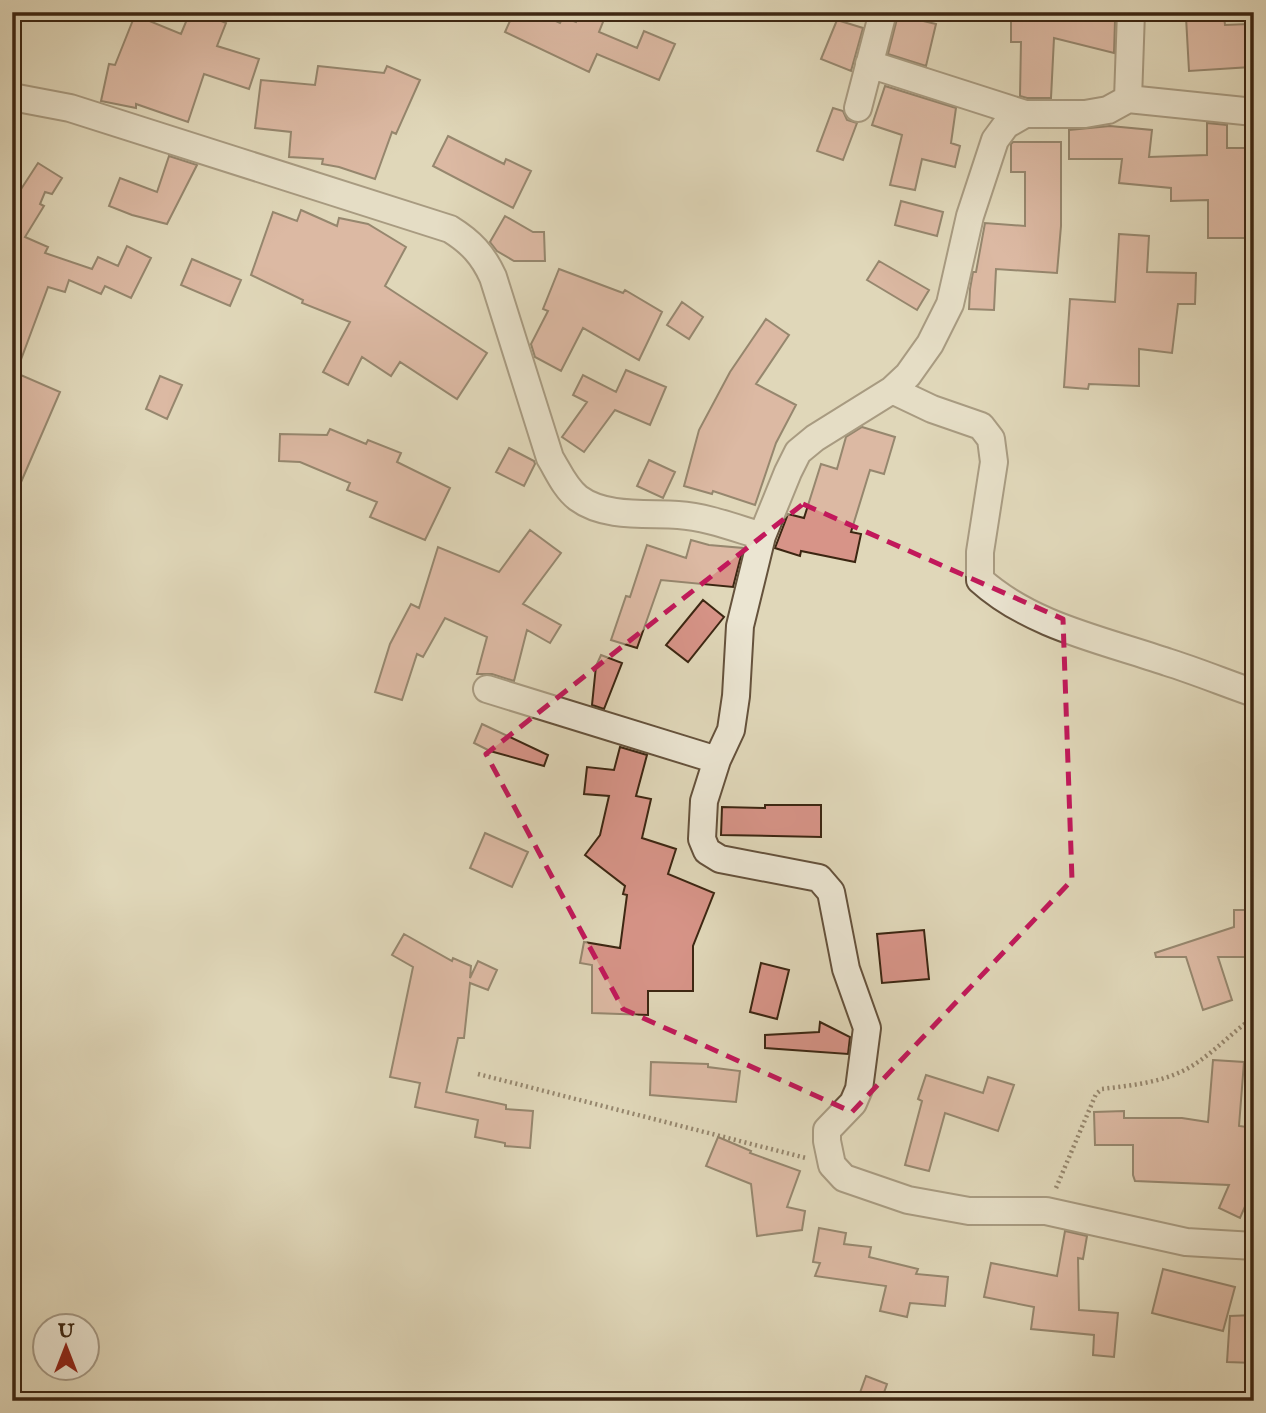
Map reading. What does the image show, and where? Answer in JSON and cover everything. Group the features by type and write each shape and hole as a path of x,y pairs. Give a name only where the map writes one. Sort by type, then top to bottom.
{"street":[{"path":"859,108 883,12"},
{"path":"1128,99 1131,12"},
{"path":"869,64 1025,114 1085,114 1108,110 1128,99 1254,112"},
{"path":"12,97 70,108 450,229 481,253 490,271 550,458 563,482 577,497 596,508 702,518 762,536"},
{"path":"1025,114 1006,125 995,140 970,216 950,304 930,344 908,375 892,390 815,438 799,452 788,472 762,536 740,626 731,730 717,760 704,801 702,839 707,851 720,859 819,878 831,892 846,969 867,1028 859,1089 853,1103 827,1130 832,1165 844,1178 908,1200 969,1210 1046,1211 1185,1242 1254,1246"},
{"path":"892,390 932,409 981,426 991,439 994,462 980,552 980,580 999,597 1060,628 1169,662 1254,693"},
{"path":"487,690 717,760"}],"path":[{"path":"1046,1211 1096,1094 1102,1089 1161,1080 1181,1072 1197,1063 1254,1017"},
{"path":"478,1074 832,1165"}],"highlighted area":[{"path":"803,504 1063,619 1072,880 852,1112 623,1009 486,754"}],"building":[{"path":"190,12 200,12 226,23 217,46 259,59 249,89 204,74 188,122 136,104 136,108 101,101 109,64 115,65 135,15 181,34"},
{"path":"514,12 536,12 560,23 563,17 576,22 580,12 607,12 599,32 637,48 644,31 675,44 659,80 597,54 589,72 505,32"},
{"path":"1011,13 1088,14 1115,21 1114,53 1054,38 1051,98 1020,96 1021,42 1011,42"},
{"path":"898,15 936,24 926,66 888,54"},
{"path":"1224,16 1225,25 1249,24 1251,67 1189,71 1186,17"},
{"path":"837,20 863,28 851,71 821,59"},
{"path":"318,66 384,73 387,66 420,80 396,134 392,132 375,179 322,164 323,159 289,157 291,132 255,128 261,80 315,85"},
{"path":"885,86 956,108 951,143 960,146 955,167 922,159 915,190 890,185 902,135 872,125"},
{"path":"833,108 843,111 847,120 857,123 843,160 817,151"},
{"path":"1207,123 1227,125 1227,148 1254,148 1254,176 1246,176 1246,238 1208,238 1208,200 1171,201 1171,188 1119,183 1122,159 1069,159 1069,130 1110,126 1152,130 1149,157 1207,155"},
{"path":"448,136 504,164 506,159 531,171 513,208 433,166"},
{"path":"1013,142 1061,142 1061,226 1057,273 996,269 994,310 969,309 973,272 976,272 985,223 1025,226 1025,172 1011,172"},
{"path":"169,156 197,165 167,224 109,206 120,178 157,192"},
{"path":"38,163 62,178 52,194 45,192 40,204 44,206 25,237 48,247 45,253 92,269 98,257 118,266 127,246 151,258 131,298 105,286 101,294 69,280 65,292 48,287 16,373 60,392 12,503 12,203"},
{"path":"901,201 943,212 937,236 895,225"},
{"path":"301,210 337,226 339,218 368,224 406,247 385,286 487,353 457,399 400,362 391,376 362,357 348,385 323,372 350,322 302,303 303,300 251,275 273,212 297,221"},
{"path":"505,216 533,232 544,232 545,261 514,261 497,251 490,242"},
{"path":"1119,234 1149,236 1147,272 1196,273 1195,304 1178,304 1172,353 1139,349 1139,386 1089,384 1088,389 1064,387 1070,299 1115,302"},
{"path":"192,259 241,280 230,306 181,285"},
{"path":"879,261 929,290 917,310 867,280"},
{"path":"559,269 623,293 625,290 662,312 639,360 583,328 561,371 535,357 531,344 548,311 543,309"},
{"path":"682,302 703,317 689,339 667,325"},
{"path":"766,319 789,335 756,384 796,405 776,443 755,505 713,491 712,494 684,486 699,430 730,372"},
{"path":"626,370 666,387 650,425 615,410 584,452 562,437 587,402 573,395 583,375 616,392"},
{"path":"160,376 182,385 167,419 146,409"},
{"path":"862,427 895,437 884,474 870,470 851,532 861,534 855,562 801,551 800,556 775,548 788,514 804,518 821,464 837,469 846,437"},
{"path":"330,429 366,444 368,440 401,453 397,462 450,488 425,540 370,517 377,502 347,490 350,483 300,462 279,461 280,434 327,435"},
{"path":"509,448 534,461 524,486 496,472"},
{"path":"649,460 675,472 663,498 637,486"},
{"path":"530,530 561,553 523,604 561,625 550,643 527,630 514,681 492,674 477,674 487,637 445,618 423,657 417,654 402,700 375,692 390,644 411,604 419,608 438,547 499,572"},
{"path":"691,540 709,545 743,548 733,587 661,580 637,648 611,640 626,596 630,597 647,545 686,558"},
{"path":"703,600 724,617 688,662 666,645"},
{"path":"601,655 622,663 604,709 592,705 596,666"},
{"path":"482,724 548,755 544,766 490,751 474,743"},
{"path":"620,747 647,755 636,796 651,799 642,838 676,849 668,874 714,893 693,946 693,991 648,991 648,1015 592,1013 592,965 580,963 584,942 620,948 627,895 623,894 625,886 585,855 600,835 609,796 584,794 587,767 614,770"},
{"path":"765,805 821,805 821,837 721,835 722,807 765,808"},
{"path":"485,833 528,852 512,887 470,868"},
{"path":"1234,910 1254,910 1254,957 1218,957 1232,1000 1203,1010 1186,957 1156,957 1155,953 1234,927"},
{"path":"924,930 929,979 882,983 877,934"},
{"path":"404,934 452,961 453,958 471,966 470,978 478,961 497,970 488,990 470,983 464,1038 458,1038 446,1092 506,1105 506,1109 533,1111 530,1148 505,1146 505,1143 475,1137 478,1120 415,1107 420,1083 390,1077 413,967 392,955"},
{"path":"761,963 789,970 777,1019 750,1012"},
{"path":"820,1022 850,1037 848,1054 765,1048 765,1035 819,1032"},
{"path":"1213,1060 1244,1062 1239,1126 1254,1128 1254,1186 1240,1218 1219,1208 1229,1185 1135,1181 1133,1145 1095,1145 1094,1112 1124,1111 1124,1118 1182,1118 1208,1122"},
{"path":"651,1062 708,1064 708,1067 740,1071 736,1102 650,1095"},
{"path":"926,1075 983,1093 988,1077 1014,1085 998,1131 945,1113 929,1171 905,1165 922,1101 918,1099"},
{"path":"718,1137 751,1151 750,1153 800,1171 787,1207 805,1211 802,1230 757,1236 751,1184 706,1166"},
{"path":"819,1228 846,1233 844,1244 871,1247 869,1257 918,1269 916,1274 948,1277 945,1306 910,1303 907,1317 880,1311 886,1286 815,1276 820,1263 813,1262"},
{"path":"1065,1231 1087,1236 1083,1259 1078,1258 1079,1310 1118,1313 1114,1357 1093,1355 1094,1335 1031,1329 1034,1307 984,1297 991,1263 1057,1276"},
{"path":"1163,1269 1235,1287 1223,1331 1152,1313"},
{"path":"1254,1315 1254,1363 1227,1362 1230,1316"},
{"path":"866,1376 887,1384 881,1401 857,1401"}]}
